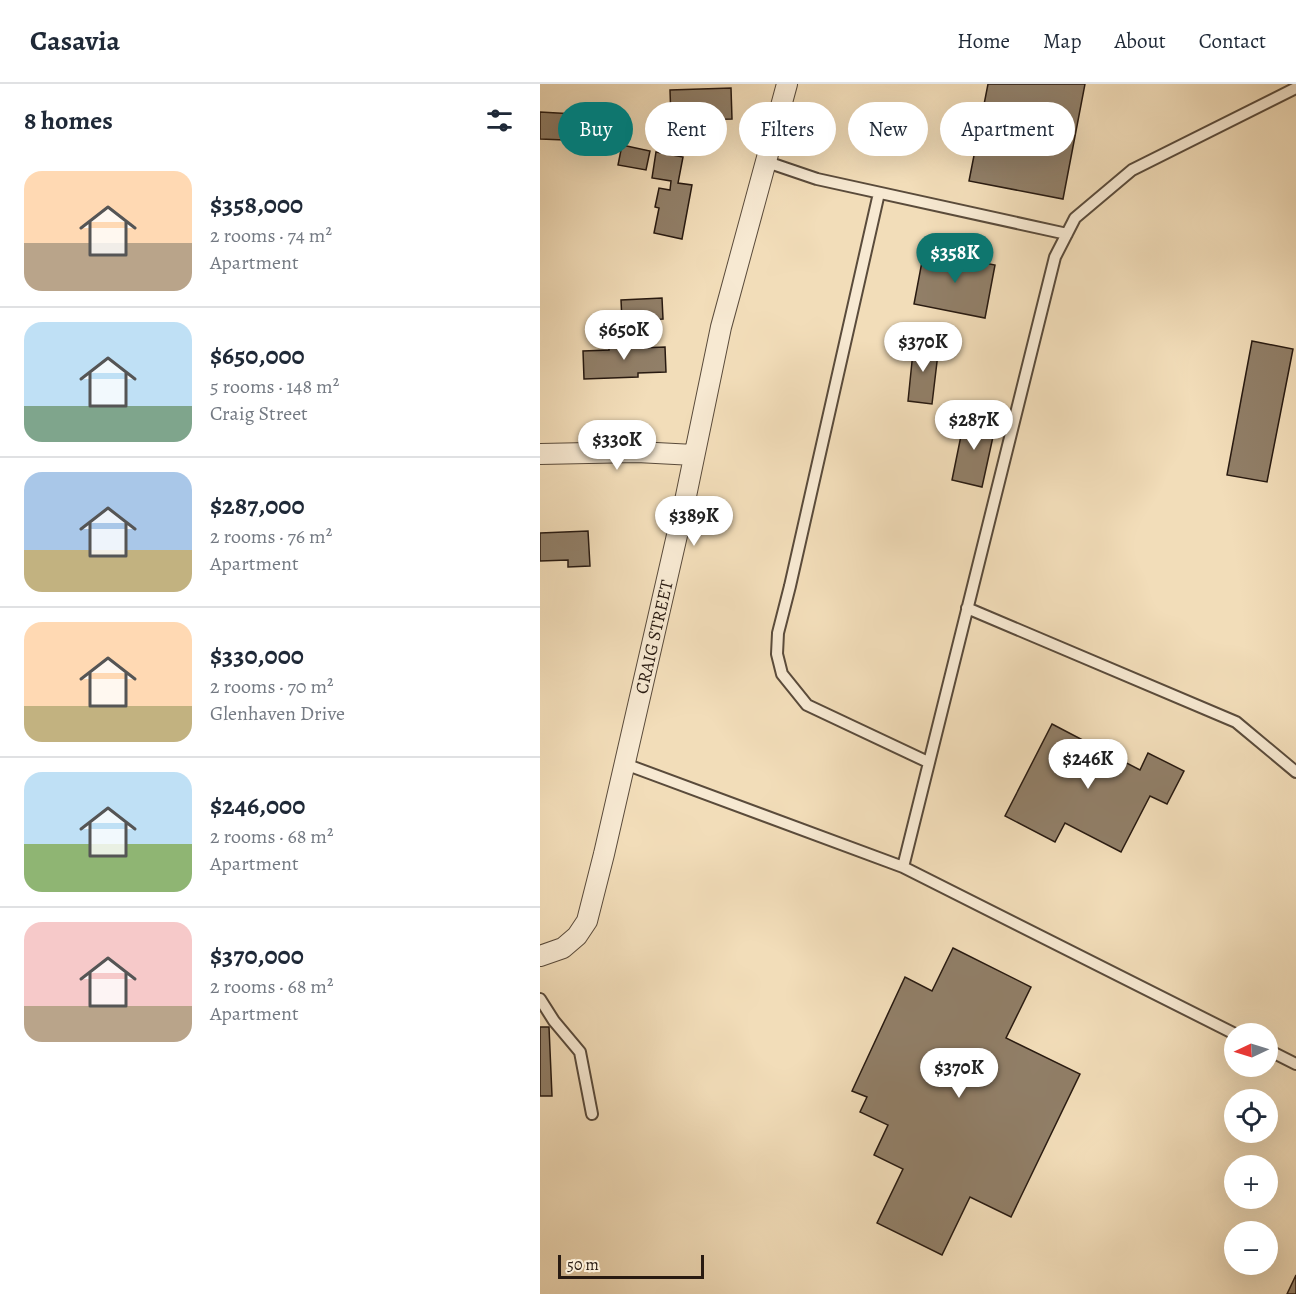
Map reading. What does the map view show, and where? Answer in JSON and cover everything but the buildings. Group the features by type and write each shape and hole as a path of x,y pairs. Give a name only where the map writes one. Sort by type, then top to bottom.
{"street":[{"name":"CRAIG STREET","path":"540,956 563,948 577,936 587,921 684,508 721,327 787,84"},
{"path":"540,454 637,452 694,455"}],"lane":[{"path":"903,867 1055,256 1075,218 1132,170 1296,88"},
{"path":"767,162 817,179 1067,234"},
{"path":"879,193 778,633 777,654 782,674 807,705 928,762"},
{"path":"967,608 1236,722 1296,772"},
{"path":"625,764 903,867 1224,1028"},
{"path":"540,999 554,1021 580,1052 592,1114"},
{"path":"1278,1055 1296,1064"}]}
